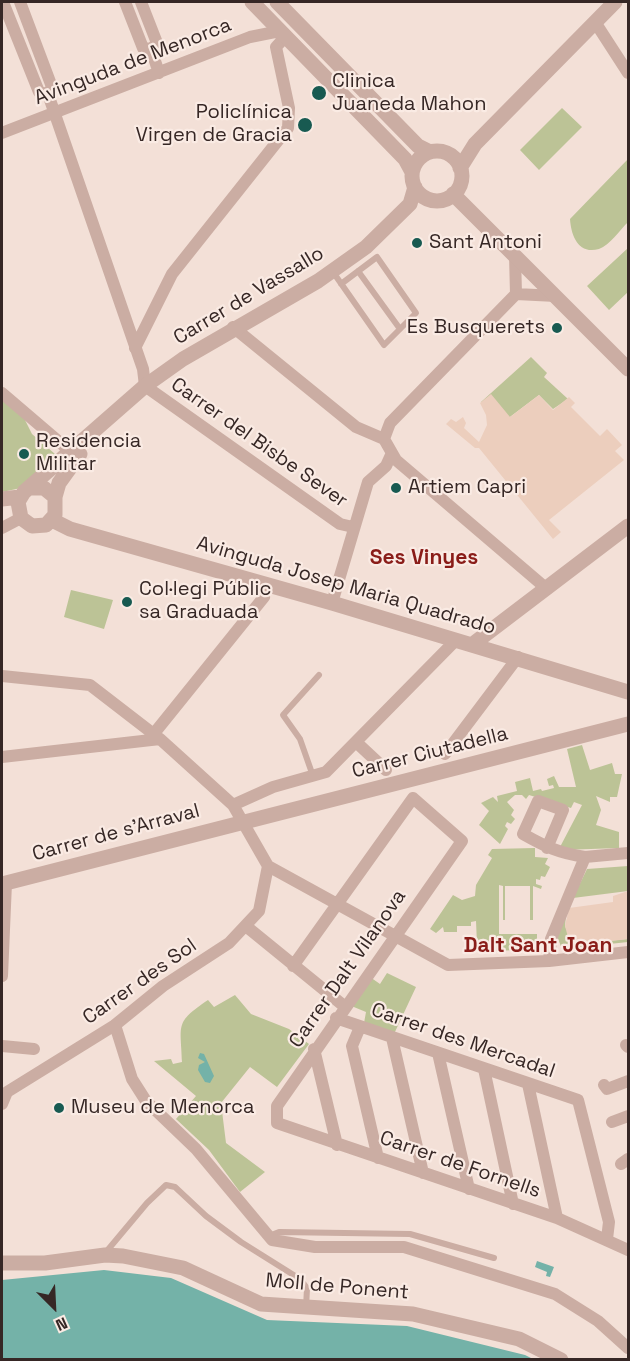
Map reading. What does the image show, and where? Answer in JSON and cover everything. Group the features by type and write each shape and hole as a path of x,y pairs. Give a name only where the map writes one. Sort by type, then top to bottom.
{"street":[{"path":"3,2 39,92 48,94"},
{"path":"20,2 52,87 48,94"},
{"path":"125,2 143,48 151,49 158,43 141,2"},
{"path":"252,2 405,159 414,180 427,198"},
{"path":"277,2 418,146 430,152"},
{"path":"456,162 615,2"},
{"path":"595,22 628,73"},
{"path":"135,348 172,274 288,128 289,108 276,47 283,34"},
{"name":"Avinguda de Menorca","path":"2,134 250,37 283,34"},
{"path":"151,49 159,72"},
{"path":"48,94 143,369 145,386"},
{"path":"438,151 456,162 460,185 453,194 440,200 427,198 410,204 414,180 422,156 438,151"},
{"path":"453,194 628,369"},
{"name":"Carrer de Vassallo","path":"25,492 145,386 233,327 337,278 371,253 410,204"},
{"path":"515,255 516,294 390,423 384,439 391,455 547,589"},
{"path":"516,294 556,296"},
{"path":"233,327 356,428 384,439"},
{"name":"Carrer del Bisbe Sever","path":"145,386 340,525 353,527"},
{"path":"2,393 71,452"},
{"name":"Carrer de Vassallo","path":"55,497 58,483 106,421"},
{"path":"332,603 368,482 386,466 391,455"},
{"path":"2,500 25,492 44,488 55,497 57,509 52,520 46,525 32,526 21,518 17,507 25,492"},
{"path":"2,528 21,518"},
{"name":"Avinguda Josep Maria Quadrado","path":"52,520 70,529 518,657 628,692"},
{"path":"473,644 547,589 617,542 628,526"},
{"path":"2,757 156,738 264,597 249,579"},
{"path":"233,805 273,787 326,772 456,640"},
{"path":"445,754 518,657"},
{"path":"2,676 90,685 156,738 233,805 268,866 394,938 448,965 549,961 628,952"},
{"name":"Carrer Ciutadella","path":"241,822 628,724"},
{"path":"356,742 386,770"},
{"name":"Carrer Dalt Vilanova","path":"277,1123 276,1106 462,841 413,798 337,905"},
{"name":"Carrer de s'Arraval","path":"4,884 241,822"},
{"path":"546,848 557,854 585,857 628,853"},
{"path":"549,961 551,939 585,857"},
{"name":"Carrer des Sol","path":"2,1104 7,1092 115,1024 155,992 220,950 247,927 260,911 268,866"},
{"path":"2,976 4,884"},
{"path":"293,966 337,905"},
{"name":"Carrer des Mercadal","path":"247,927 344,1006"},
{"name":"Carrer des Mercadal","path":"336,1018 578,1100 609,1222 607,1239"},
{"path":"115,1024 132,1080 146,1101 196,1149 272,1240 315,1247 404,1247 555,1294 598,1321 628,1348"},
{"path":"360,1027 352,1046 378,1158"},
{"path":"392,1038 423,1173"},
{"path":"2,1046 34,1049"},
{"path":"314,1049 337,1145"},
{"path":"438,1053 469,1189"},
{"path":"484,1069 513,1204"},
{"path":"604,1085 607,1089 628,1081"},
{"path":"528,1084 557,1218"},
{"path":"612,1122 628,1116"},
{"name":"Carrer de Fornells","path":"277,1123 557,1218 628,1250"},
{"name":"Moll de Ponent","path":"2,1263 45,1263 105,1255 183,1268 261,1304 413,1314 519,1339 561,1359"}],"lane":[{"path":"371,253 377,257 416,313 384,345 337,278 358,271 371,253"},
{"path":"358,271 400,329"},
{"path":"313,776 300,739 282,715 319,675"},
{"path":"105,1255 166,1185 176,1187 206,1216 241,1242 300,1279 307,1288 306,1308"},
{"path":"268,1236 279,1232 410,1233 494,1258"}],"green space":[{"path":"562,108 582,127 539,170 520,150"},
{"path":"628,159 628,222 603,247 586,249 574,237 570,219"},
{"path":"628,248 628,292 609,310 587,286"},
{"path":"531,357 547,373 544,377 568,399 553,409 539,395 498,426 481,402"},
{"path":"2,396 22,414 32,434 55,454 21,488 2,492"},
{"path":"71,590 113,600 104,629 64,617"},
{"path":"582,745 590,770 612,763 615,774 622,774 617,797 610,797 610,802 596,796 601,810 596,825 619,832 619,848 562,850 560,847 582,805 574,802 571,808 529,795 526,799 522,795 515,795 507,802 514,810 511,815 515,819 511,824 507,822 505,826 508,829 500,844 479,825 489,811 481,803 493,797 498,802 497,796 517,791 515,782 530,778 533,791 541,789 542,791 554,788 553,785 549,786 547,779 554,776 559,787 576,787 567,749"},
{"path":"535,848 535,857 548,858 545,864 550,867 545,877 541,876 540,880 536,879 536,884 542,886 541,889 533,886 533,920 530,920 530,886 505,886 505,920 503,920 503,886 499,885 499,934 537,934 537,944 527,950 481,951 481,944 477,944 476,921 471,922 471,926 457,926 457,932 444,932 443,927 436,933 430,929 453,895 462,900 475,896 476,885 492,858 488,855 492,849"},
{"path":"628,866 628,891 573,898 587,869"},
{"path":"566,915 565,926 573,944 628,939 628,942 562,949 557,936"},
{"path":"387,973 416,987 394,1034 364,1023 366,1012 349,1005 370,977 380,984"},
{"path":"235,995 251,1014 289,1029 309,1044 277,1087 250,1067 221,1103 226,1143 265,1172 240,1192 209,1150 176,1119 196,1096 154,1061 171,1059 173,1064 182,1062 182,1025 189,1014 208,1000 214,1007"}],"shaded area":[{"path":"491,394 510,417 539,395 553,410 569,397 575,403 571,407 600,436 607,429 622,445 615,451 624,460 549,520 561,532 553,539 479,448 475,448 446,424 451,419 456,422 463,417 466,423 464,428 479,442 487,425 486,415 480,403"},
{"path":"628,891 628,939 578,945 569,941 565,926 569,908 613,902 613,896"}],"water":[{"path":"200,1053 204,1054 214,1076 210,1083 205,1082 198,1070 199,1065 205,1062 198,1058"},
{"path":"537,1261 554,1267 550,1277 546,1276 547,1272 535,1267"},
{"path":"104,1270 171,1278 267,1320 407,1326 525,1355 533,1359 2,1359 2,1280"}],"place":[{"name":"Clinica Juaneda Mahon","path":"319,93"},
{"name":"Policlínica Virgen de Gracia","path":"305,125"},
{"name":"Sant Antoni","path":"417,243"},
{"name":"Es Busquerets","path":"557,328"},
{"name":"Residencia Militar","path":"24,454"},
{"name":"Artiem Capri","path":"396,488"},
{"name":"Col·legi Públic sa Graduada","path":"127,602"},
{"name":"Museu de Menorca","path":"59,1108"}],"district":[{"name":"Ses Vinyes","path":"424,558"},
{"name":"Dalt Sant Joan","path":"538,946"}]}
